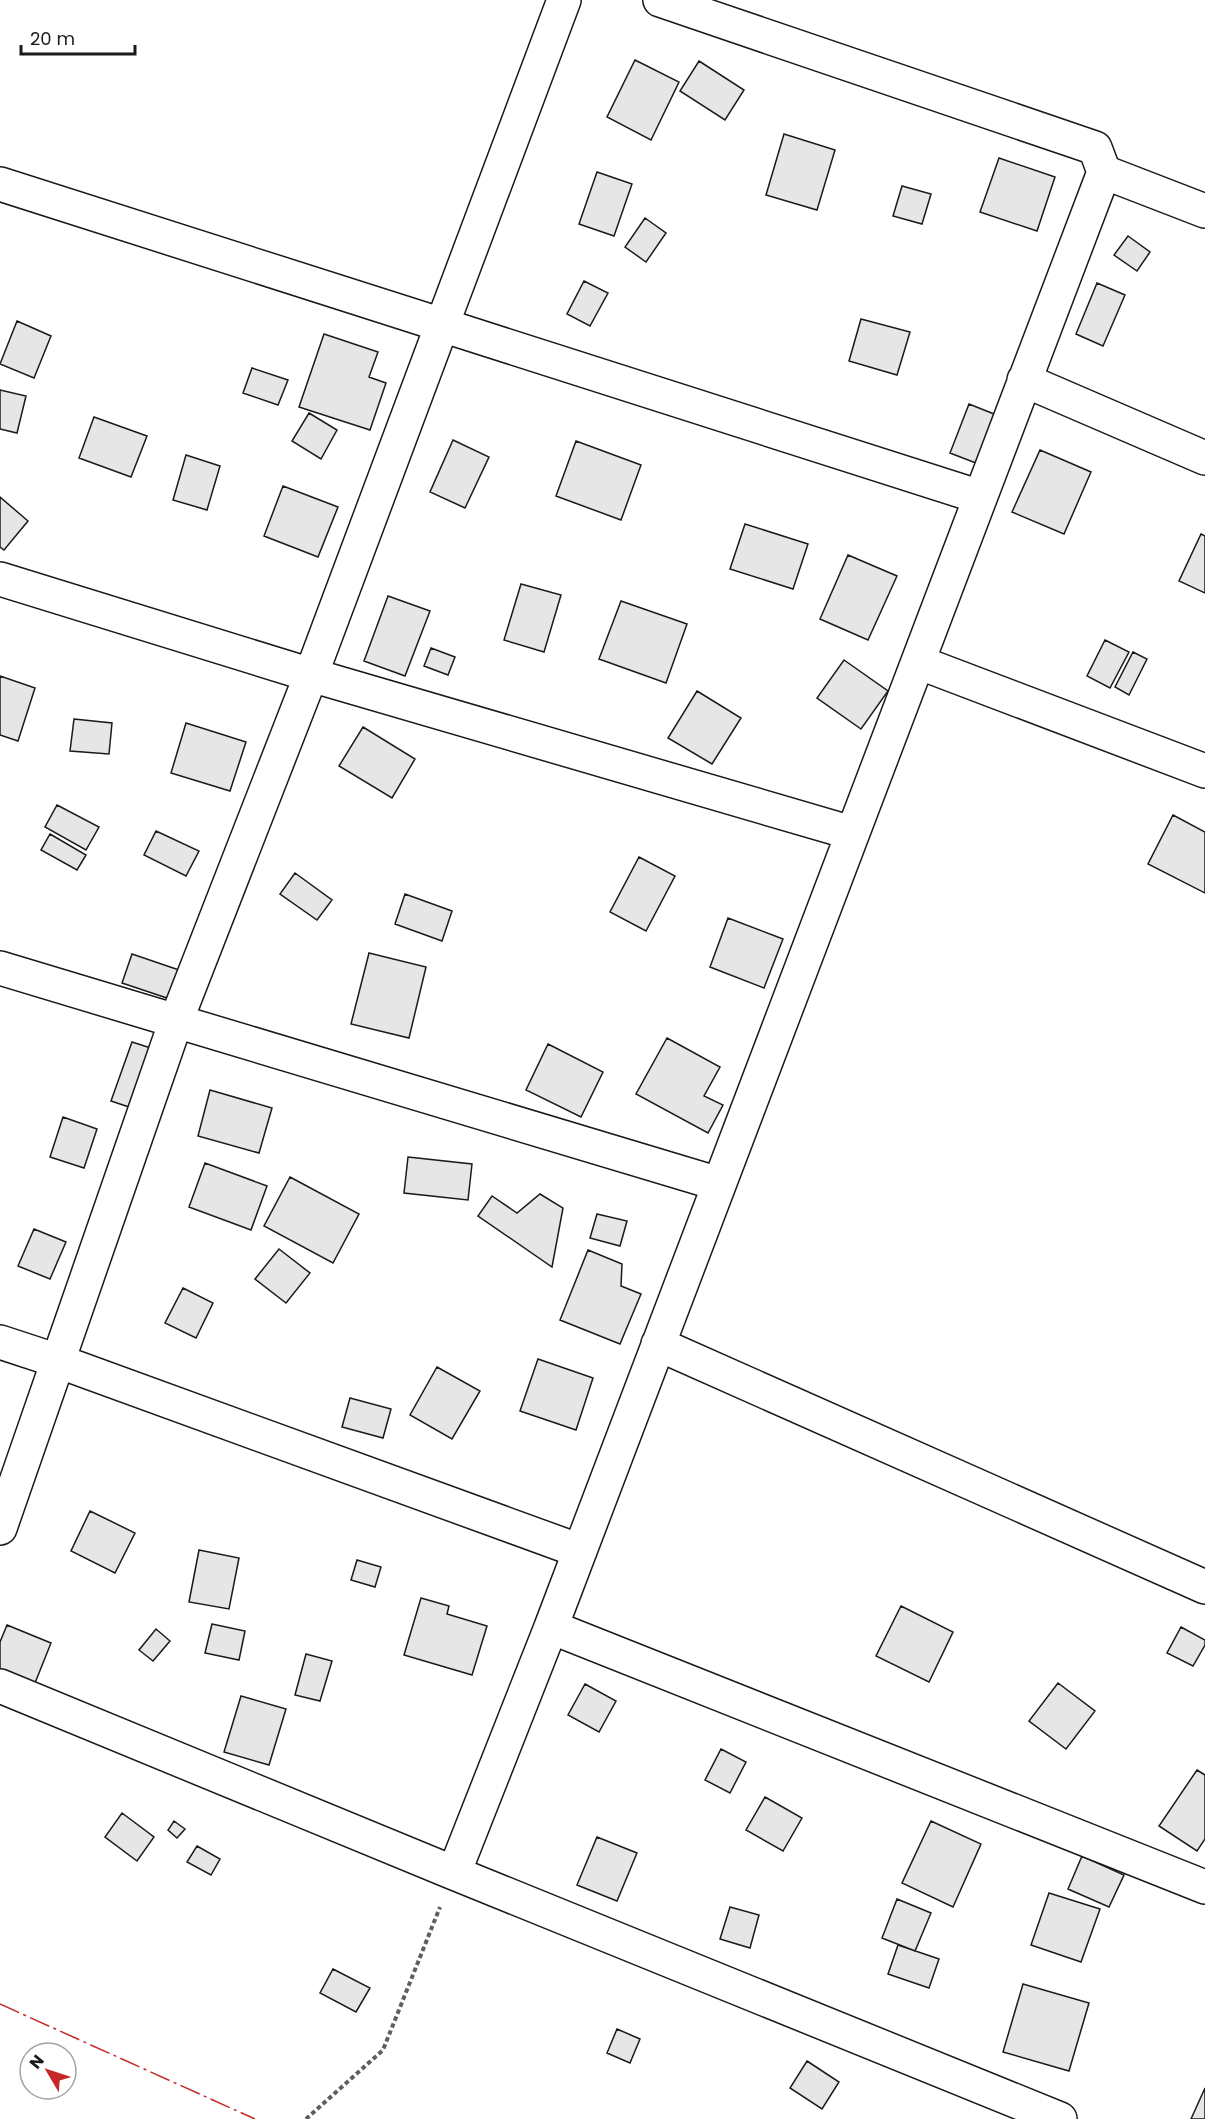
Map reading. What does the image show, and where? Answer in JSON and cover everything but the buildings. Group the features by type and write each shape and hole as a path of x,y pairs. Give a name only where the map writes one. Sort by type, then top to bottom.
{"street":[{"path":"0,1528 176,1021 310,675 564,0"},
{"path":"454,1873 551,1627 1104,172 1095,148 660,0"},
{"path":"1104,172 1205,211"},
{"path":"0,184 980,497"},
{"path":"1024,380 1205,458"},
{"path":"0,579 310,675 852,833"},
{"path":"918,662 1205,771"},
{"path":"0,968 719,1184"},
{"path":"0,1342 580,1551"},
{"path":"658,1344 1205,1587"},
{"path":"551,1627 1205,1887"},
{"path":"0,1686 1060,2119"}],"path":[{"path":"306,2119 383,2050 454,1873"}],"power":[{"path":"0,2004 255,2119"}]}
